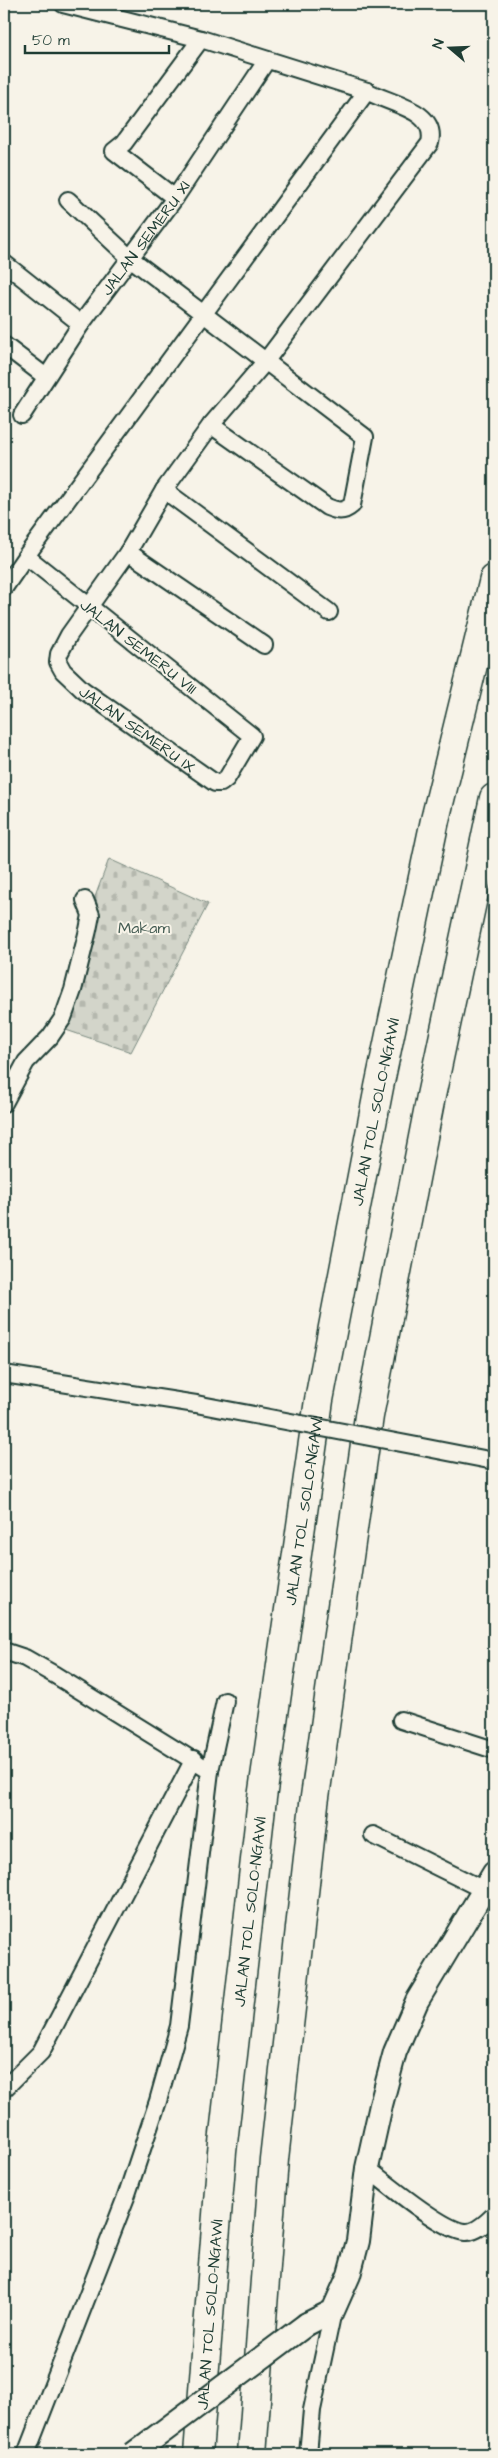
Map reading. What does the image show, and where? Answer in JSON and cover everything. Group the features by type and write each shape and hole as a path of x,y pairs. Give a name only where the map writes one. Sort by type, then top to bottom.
{"highway":[{"name":"JALAN TOL SOLO–NGAWI","path":"198,2454 222,2152 262,1798 319,1400 378,1087 435,820 494,579"},
{"path":"252,2454 274,2159 314,1804 369,1416 431,1096 494,798"}],"street":[{"path":"63,4 178,32 367,90 394,101 428,122 432,133 430,143 265,362 211,425 164,490 128,552 89,607"},
{"path":"174,198 114,151 124,143 201,39"},
{"name":"JALAN SEMERU XI","path":"22,415 81,324 174,198 268,60"},
{"path":"4,588 367,90"},
{"path":"68,200 130,258 202,315 365,437 352,505 347,510 338,511 327,507 211,425"},
{"path":"4,263 81,324"},
{"path":"4,345 46,377"},
{"path":"164,490 329,612"},
{"path":"128,552 264,645"},
{"name":"JALAN SEMERU VIII","path":"26,556 252,736 227,778 221,783 215,783 206,777"},
{"name":"JALAN SEMERU IX","path":"89,607 69,635 59,654 58,662 70,679 105,707 206,777"},
{"path":"4,1102 26,1062 50,1037 63,1018 74,990 91,915 85,900"},
{"path":"4,1374 196,1404 494,1461"},
{"path":"4,1651 25,1658 55,1675 194,1759 210,1771"},
{"path":"26,2454 126,2197 158,2101 179,2026 210,1771 225,1701"},
{"path":"401,1720 494,1750"},
{"path":"4,2089 41,2052 194,1759"},
{"path":"308,2454 312,2410 334,2311 349,2275 358,2241 367,2168 380,2105 395,2052 417,2001 491,1885 373,1835"},
{"path":"367,2168 405,2198 455,2230 470,2231 480,2227 494,2215"},
{"path":"132,2454 307,2324 334,2311"}],"green space":[{"name":"Makam","path":"109,859 208,904 131,1052 63,1029 100,913 95,897"}]}
